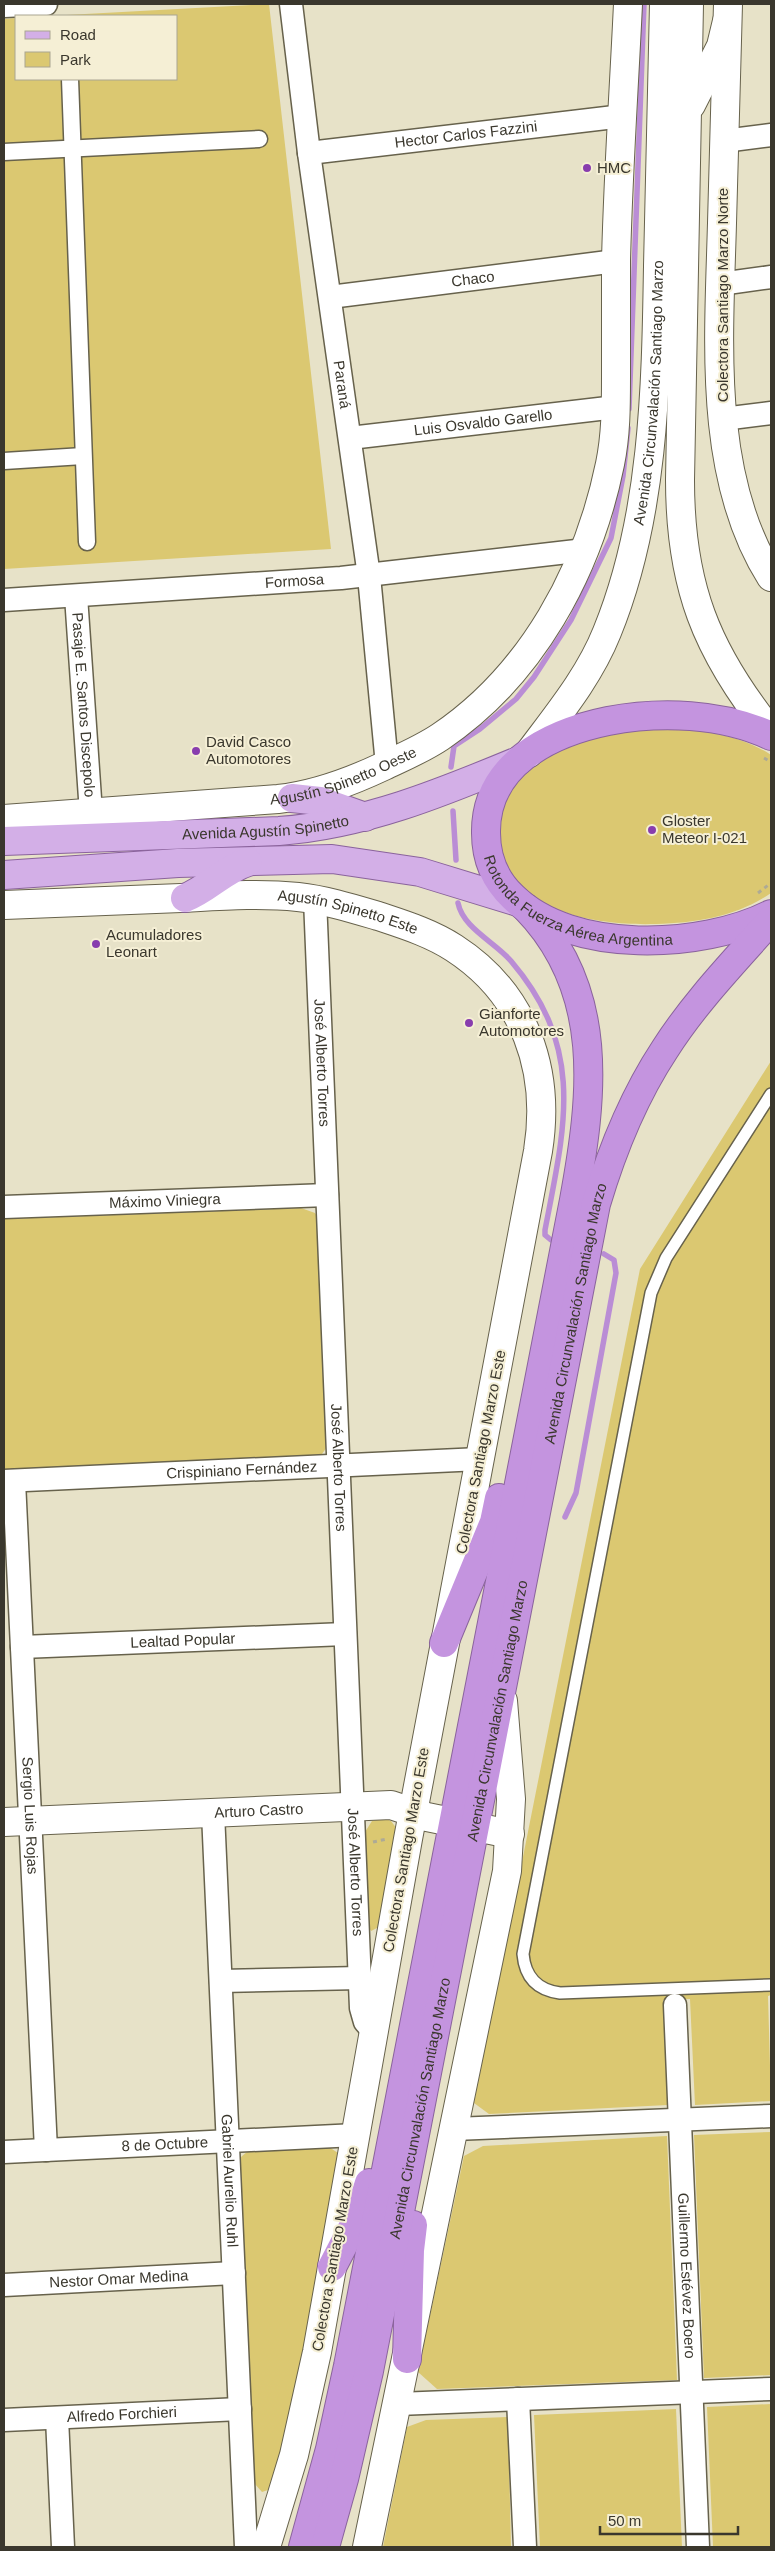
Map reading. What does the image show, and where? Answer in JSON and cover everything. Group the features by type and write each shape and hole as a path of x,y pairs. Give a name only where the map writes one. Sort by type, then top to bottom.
{"highway":[{"name":"Rotonda Fuerza Aérea Argentina","path":"764,904 720,932 679,938 637,940 573,931 541,917 522,905 499,880 492,867 488,853 486,828 490,803 498,783 523,757 549,740 572,730 634,717 699,718 732,723 769,747"},
{"name":"Avenida Circunvalación Santiago Marzo","path":"325,2547 364,2398 450,1952 464,1825 584,1136 588,1087 588,1048 580,1002 571,975 548,934 522,905"},
{"name":"Avenida Circunvalación Santiago Marzo","path":"303,2547 343,2394 436,1913 464,1825 502,1688 592,1222 607,1168 637,1098 665,1048 711,987 771,920"},
{"path":"444,1643 494,1522 525,1369 561,1263"},
{"path":"332,2267 359,2215 366,2197 399,2026 436,1913"},
{"path":"407,2359 410,2244 442,2076 450,1952"}],"main road":[{"name":"Avenida Agustín Spinetto","path":"4,841 290,830 329,825 435,795 523,757"},
{"path":"292,798 320,801 365,816"},
{"name":"Avenida Agustín Spinetto","path":"4,875 166,863 332,859 388,866 436,876 522,905"},
{"path":"185,898 201,890 236,866 253,860"}],"street":[{"path":"4,6 46,4"},
{"name":"Paraná","path":"291,4 309,152 369,576 387,764"},
{"path":"585,550 611,462 616,407 616,261 628,4"},
{"name":"Avenida Circunvalación Santiago Marzo","path":"523,757 582,681 601,646 624,583 639,516 648,463 656,371 664,4"},
{"name":"Avenida Circunvalación Santiago Marzo","path":"689,4 680,480 684,556 699,611 714,647 733,680 771,732"},
{"path":"686,126 694,98 720,46 727,12"},
{"name":"Colectora Santiago Marzo Norte","path":"727,12 720,284 723,419 738,503 752,542 768,568"},
{"path":"70,80 87,542"},
{"name":"Hector Carlos Fazzini","path":"309,152 623,116"},
{"path":"724,141 771,135"},
{"path":"4,152 259,139"},
{"name":"Chaco","path":"330,297 616,261"},
{"path":"720,284 771,277"},
{"name":"Luis Osvaldo Garello","path":"350,438 616,407"},
{"path":"723,419 771,413"},
{"path":"4,461 83,456"},
{"name":"Formosa","path":"4,600 369,576 585,550"},
{"name":"Agustín Spinetto Oeste","path":"4,819 292,798 342,784 387,764 441,736 468,715 506,678 556,609 573,580 585,550"},
{"name":"Pasaje E. Santos Discepolo","path":"76,596 91,813"},
{"name":"Agustín Spinetto Este","path":"4,905 269,895 315,899 343,905 422,931 468,958 494,982 523,1027 536,1060 542,1096 538,1151"},
{"name":"José Alberto Torres","path":"315,899 362,2018 374,2032"},
{"name":"Colectora Santiago Marzo Este","path":"266,2547 287,2480 307,2403 444,1643 538,1151"},
{"name":"Máximo Viniegra","path":"4,1207 327,1195"},
{"name":"Crispiniano Fernández","path":"9,1481 480,1459"},
{"name":"Sergio Luis Rojas","path":"9,1481 22,1647 17,1821 46,2150"},
{"name":"Lealtad Popular","path":"22,1647 346,1634"},
{"path":"367,2547 505,1882 510,1834 511,1793 502,1688"},
{"name":"Arturo Castro","path":"17,1821 353,1806 395,1806 464,1825 510,1834"},
{"name":"Gabriel Aurelio Ruhl","path":"213,1813 246,2547"},
{"path":"220,1981 360,1978"},
{"name":"Guillermo Estévez Boero","path":"675,2005 698,2547"},
{"path":"454,2129 771,2116"},
{"name":"8 de Octubre","path":"4,2152 356,2135"},
{"name":"Nestor Omar Medina","path":"4,2285 234,2273"},
{"path":"398,2404 771,2389"},
{"path":"518,2399 525,2547"},
{"name":"Alfredo Forchieri","path":"4,2420 240,2410"},
{"path":"57,2418 63,2547"}],"lane":[{"path":"771,1094 666,1258 651,1293 523,1954 525,1969 533,1982 545,1990 560,1993 771,1984"}],"path":[{"path":"769,747 771,762"},
{"path":"764,904 771,884"},
{"path":"366,1844 389,1838"}],"green space":[{"path":"269,4 331,549 4,569 4,19 15,18 15,80 178,80 178,15 66,15"},
{"path":"654,729 715,733 744,742 771,755 771,893 731,913 702,920 656,924 605,922 578,916 553,908 531,895 514,878 503,856 501,821 504,806 514,784 538,762 569,746 602,736"},
{"path":"771,1061 771,1995 768,1996 771,2101 695,2105 690,1999 663,2000 668,2105 489,2114 474,2103 640,1269"},
{"path":"301,1208 315,1213 320,1220 327,1447 319,1458 4,1473 4,1219"},
{"path":"384,1818 391,1821 397,1829 379,1927 371,1931 367,1924 365,1832 372,1821"},
{"path":"771,2132 771,2375 704,2378 694,2135"},
{"path":"667,2136 677,2380 437,2389 418,2372 464,2156 483,2146"},
{"path":"329,2147 338,2153 307,2354 271,2489 262,2492 254,2483 239,2163 241,2157 248,2151"},
{"path":"771,2404 771,2547 713,2547 707,2407"},
{"path":"676,2409 682,2547 540,2547 534,2415"},
{"path":"508,2417 511,2547 383,2547 407,2427 426,2420"}],"waterway":[{"path":"629,409 644,4"},
{"path":"451,767 454,746 480,729 516,699 534,677 571,620 611,538 623,476 628,428"},
{"path":"453,811 456,860"},
{"path":"458,903 466,920 511,961 535,994 551,1026 560,1057 564,1090 563,1122 559,1156 545,1230 545,1235 551,1240"},
{"path":"565,1517 576,1493 616,1273 614,1260 604,1254"}],"place":[{"name":"HMC","path":"587,168"},
{"name":"David Casco Automotores","path":"196,751"},
{"name":"Gloster Meteor I-021","path":"652,830"},
{"name":"Acumuladores Leonart","path":"96,944"},
{"name":"Gianforte Automotores","path":"469,1023"}]}
